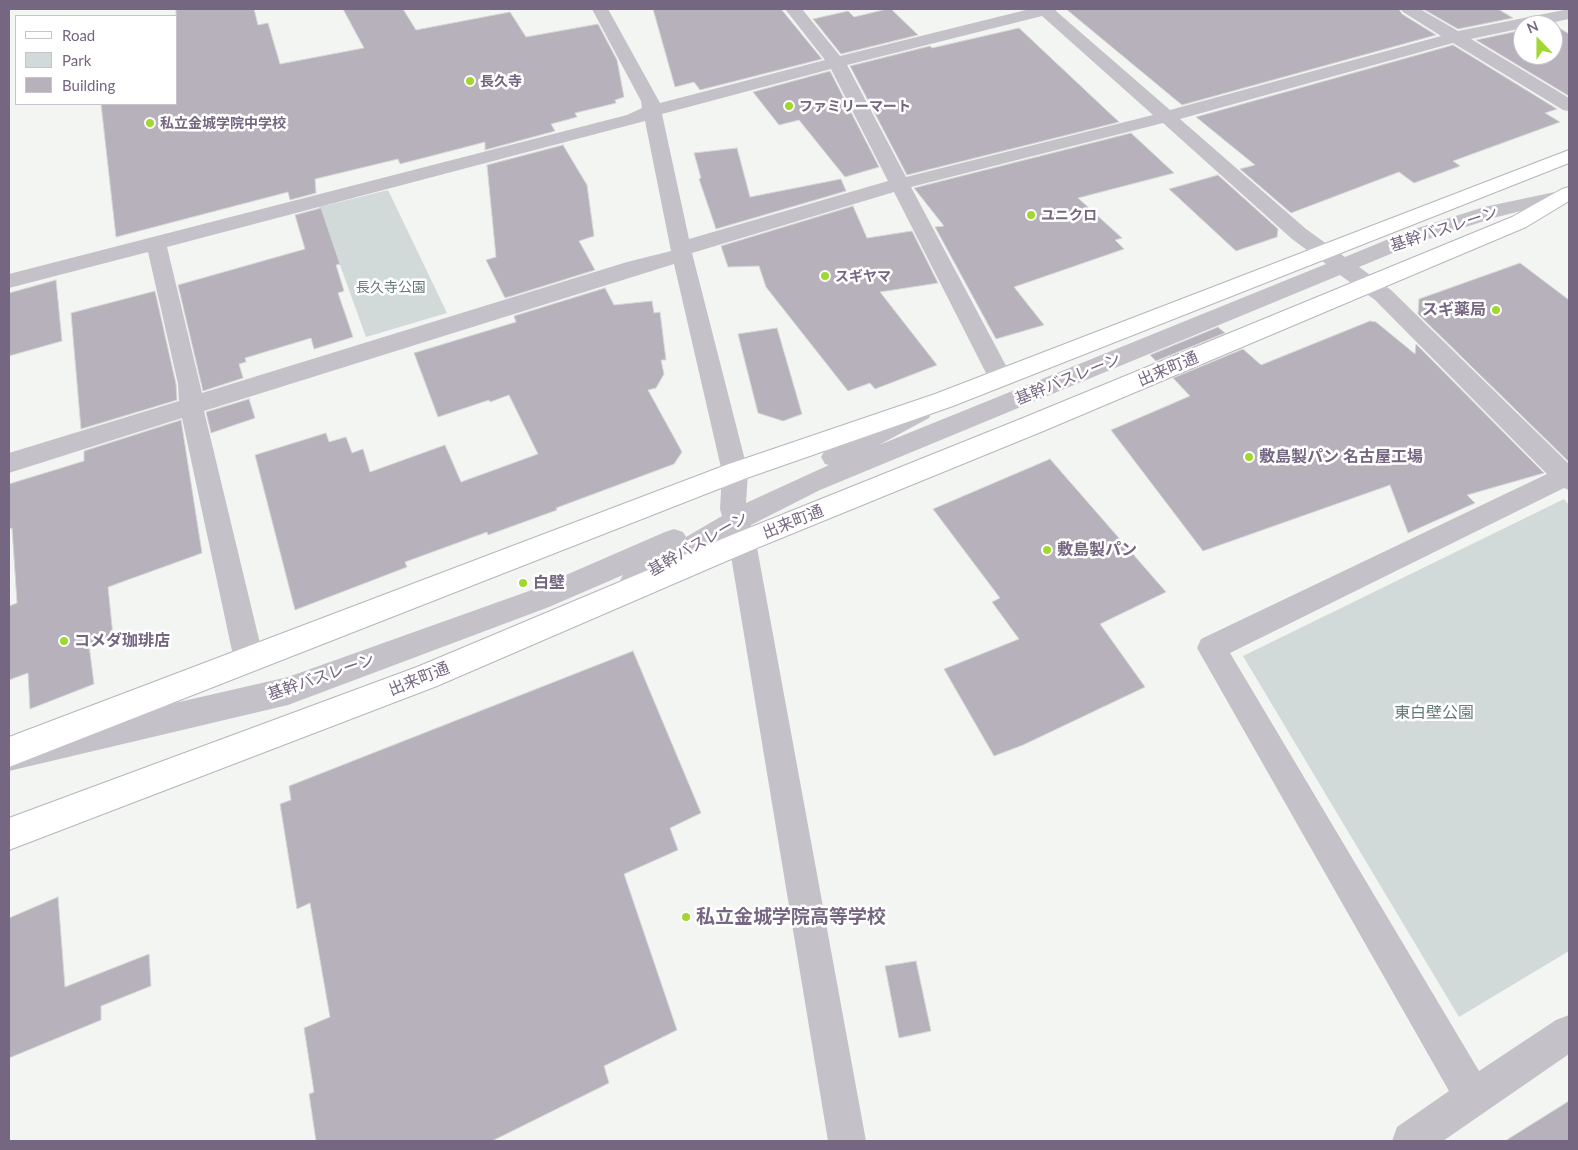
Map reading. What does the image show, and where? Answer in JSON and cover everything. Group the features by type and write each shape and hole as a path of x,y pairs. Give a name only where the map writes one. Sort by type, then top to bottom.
{"main road":[{"path":"9,754 735,472 944,400 1000,377 1333,260 1569,156"},
{"name":"出来町通","path":"9,834 427,677 588,608 738,524 1032,426 1519,222 1568,193"}],"street":[{"path":"600,9 650,101 682,252 735,472 738,524 846,1141"},
{"path":"793,9 837,63 1000,377"},
{"path":"9,282 634,119 651,111 1046,9 1166,117 1333,260 1369,284 1567,478 1211,648 1473,1097"},
{"path":"1409,9 1569,106"},
{"path":"9,463 900,184 1166,117 1456,37 1569,14"},
{"name":"基幹バスレーン","path":"9,754 288,691 539,598 660,547 738,524 811,483 1333,260 1491,212 1568,193"},
{"path":"156,243 190,384 191,405 249,660"},
{"name":"基幹バスレーン","path":"738,524 944,400"},
{"path":"1411,1141 1569,1033"}],"green space":[{"name":"長久寺公園","path":"388,190 447,313 366,337 319,207"},
{"name":"東白壁公園","path":"1564,499 1569,505 1569,951 1459,1017 1243,656"}],"building":[{"path":"176,9 254,9 258,25 268,23 280,64 364,48 343,9 403,9 416,30 510,12 526,37 598,24 617,60 624,97 615,100 616,103 575,113 577,117 551,124 555,131 485,150 485,142 400,164 398,159 315,179 316,193 290,200 288,192 116,237 101,105 178,105 178,15 176,15"},
{"path":"653,9 781,9 822,59 700,90 694,82 675,87"},
{"path":"891,9 918,35 841,54 813,19 848,11 854,17"},
{"path":"1066,9 1399,9 1402,14 1436,35 1182,105"},
{"path":"1423,9 1498,9 1513,18 1458,29"},
{"path":"1019,28 1119,122 907,175 850,66 930,46 932,48"},
{"path":"1563,30 1569,34 1569,96 1518,65 1563,65"},
{"path":"1513,32 1513,62 1476,40"},
{"path":"1453,45 1557,109 1545,113 1560,122 1453,161 1460,166 1414,183 1399,172 1291,213 1240,169 1255,165 1196,117"},
{"path":"830,71 879,167 845,177 799,120 779,125 753,92"},
{"path":"1131,133 1174,173 1078,198 1122,238 1115,240 1124,249 1014,287 1044,325 996,339 935,227 944,226 914,188"},
{"path":"563,145 587,185 594,236 579,241 595,270 505,298 486,260 496,257 487,165"},
{"path":"737,148 750,197 841,179 846,191 716,229 699,179 701,178 694,153"},
{"path":"1218,175 1278,229 1277,237 1236,251 1169,189"},
{"path":"853,206 867,238 912,231 938,283 880,292 937,365 875,389 870,383 848,391 766,287 759,266 728,267 721,246"},
{"path":"321,208 340,264 336,265 344,291 338,293 353,337 314,349 311,338 245,358 246,362 239,364 243,378 203,391 178,285 305,249 295,215"},
{"path":"1520,263 1569,300 1569,462 1418,314 1419,299"},
{"path":"56,280 62,341 9,356 9,293"},
{"path":"605,288 614,305 652,301 654,313 660,312 666,360 661,360 664,374 656,388 648,390 682,452 674,464 556,508 557,510 488,535 487,532 405,562 407,567 295,610 255,455 326,433 329,442 346,437 352,453 363,449 370,472 445,445 461,482 538,454 509,395 438,417 414,353 516,322 514,316"},
{"path":"155,291 176,384 177,400 81,429 71,313"},
{"path":"1370,321 1376,322 1415,354 1416,344 1544,473 1467,495 1475,503 1408,533 1390,485 1203,551 1111,430 1190,396 1173,378 1243,349 1261,365"},
{"path":"1218,327 1225,333 1156,361 1150,355"},
{"path":"777,328 802,414 783,421 758,413 738,334"},
{"path":"249,399 255,418 211,433 206,412"},
{"path":"181,420 202,553 108,587 113,636 89,645 94,684 30,709 28,673 9,680 9,606 17,603 12,528 9,529 9,484 84,461 84,451"},
{"name":"敷島製パン","path":"1050,459 1166,592 1100,624 1145,687 1023,745 994,756 944,669 1019,639 992,602 1000,598 933,509"},
{"path":"633,651 701,813 670,828 678,850 624,874 677,1030 604,1066 609,1083 492,1141 316,1141 309,1094 314,1092 304,1028 330,1017 310,903 297,909 280,804 291,800 289,786"},
{"path":"58,897 65,987 149,954 151,986 101,1006 101,1020 9,1058 9,918"},
{"path":"916,961 931,1031 899,1038 885,966"},
{"path":"1569,1101 1569,1141 1505,1141"}],"place":[{"name":"長久寺","path":"470,81"},
{"name":"ファミリーマート","path":"789,106"},
{"name":"私立金城学院中学校","path":"150,123"},
{"name":"ユニクロ","path":"1031,215"},
{"name":"スギヤマ","path":"825,276"},
{"name":"スギ薬局","path":"1496,310"},
{"name":"敷島製パン 名古屋工場","path":"1249,457"},
{"name":"敷島製パン","path":"1047,550"},
{"name":"白壁","path":"523,583"},
{"name":"コメダ珈琲店","path":"64,641"},
{"name":"私立金城学院高等学校","path":"686,917"}]}
